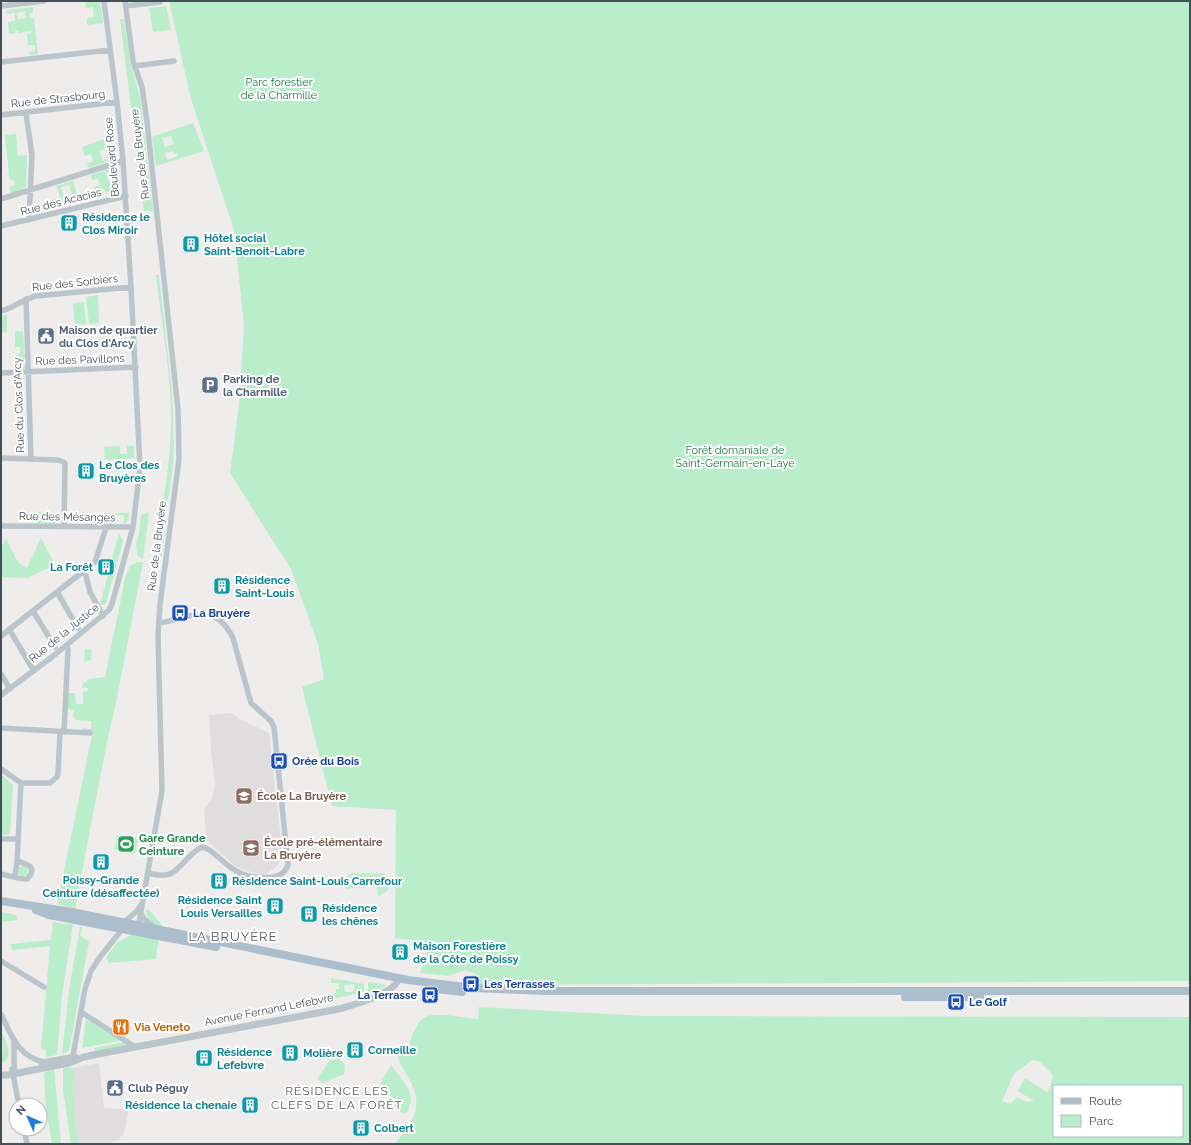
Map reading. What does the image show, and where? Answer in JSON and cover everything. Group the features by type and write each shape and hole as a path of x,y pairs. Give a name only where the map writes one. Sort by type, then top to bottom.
{"main road":[{"path":"1,901 72,912 135,929 387,981 522,991 1190,991"},
{"path":"22,905 49,915 122,926"},
{"path":"135,929 159,931 456,992 521,996 901,996 956,998 1190,996"}],"street":[{"path":"1,6 44,1"},
{"name":"Boulevard Rose","path":"104,1 123,161 136,367 140,467 133,527"},
{"path":"126,3 160,2"},
{"name":"Rue de la Bruyère","path":"126,3 133,61 142,87 147,122 178,409 179,459 160,604 158,636 162,791 148,873 135,929"},
{"path":"1,62 110,50"},
{"path":"135,66 174,61"},
{"name":"Rue de Strasbourg","path":"1,115 117,102"},
{"path":"26,113 32,155 29,220"},
{"path":"1,199 123,161"},
{"name":"Rue des Acacias","path":"1,226 126,196"},
{"name":"Rue des Sorbiers","path":"1,311 36,296 131,287"},
{"name":"Rue du Clos d'Arcy","path":"26,299 31,459 58,460 64,462 65,464 64,527"},
{"name":"Rue des Pavillons","path":"1,373 136,367"},
{"path":"1,458 31,459"},
{"name":"Rue des Mésanges","path":"1,526 106,528 133,527"},
{"name":"Rue de la Justice","path":"1,695 66,646 109,610 112,604 133,527"},
{"path":"1,636 85,572 97,559 106,528"},
{"path":"85,572 90,592 103,616"},
{"path":"57,592 78,628"},
{"path":"33,611 55,647"},
{"path":"148,873 166,876 178,870 196,850 202,847 210,850 234,871 246,876 256,877 280,875 286,871 288,860 274,727 271,721 253,705 250,700 233,638 221,620 208,615 193,615 159,623"},
{"path":"9,629 34,670"},
{"path":"1,769 20,783 50,783 56,780 58,774 62,732 68,649 66,646"},
{"path":"1,674 10,689"},
{"path":"1,728 90,733"},
{"path":"15,877 20,783"},
{"path":"1,839 18,840"},
{"path":"1,874 27,879 32,871 30,867 28,864 17,861"},
{"path":"72,1059 84,989 91,971 100,957 122,926 139,913 147,922 159,931"},
{"path":"1,961 44,987"},
{"name":"Avenue Fernand Lefebvre","path":"1,1072 13,1071 339,1009 366,1000 392,988 398,981"},
{"path":"81,1012 136,1047"},
{"path":"1,1014 14,1042 27,1055 40,1062 45,1062"},
{"path":"14,1042 13,1071 18,1097"},
{"name":"Avenue Fernand Lefebvre","path":"1,1075 45,1062 72,1059"}],"shaded area":[{"name":"École La Bruyère","path":"231,713 269,733 283,857 274,869 267,873 262,874 247,871 235,866 202,836 206,832 204,810 212,798 215,784 209,715"},
{"path":"99,1063 104,1108 129,1110 124,1133 118,1140 112,1142 112,1144 78,1144 74,1113 73,1068"}],"green space":[{"path":"85,1 100,1 103,23 87,25 87,18 94,17 93,7 86,8"},
{"name":"Forêt domaniale de Saint-Germain-en-Laye","path":"169,1 1190,1 1190,981 479,985 479,975 465,970 448,976 420,973 430,942 395,938 396,810 332,806 302,687 324,679 318,644 291,569 230,473 239,405 244,325 234,230 191,99"},
{"path":"166,6 171,30 153,32 149,8"},
{"path":"33,7 33,13 30,13 30,18 34,18 38,54 29,55 29,52 35,51 35,45 28,45 27,34 31,33 31,31 18,33 18,31 15,31 16,33 9,34 8,22 15,21 15,13 7,14 7,10","holes":["25,11 26,18 18,19 16,13"]},
{"path":"120,19 124,19 131,66 140,97 153,211 144,211"},
{"path":"193,123 204,151 156,166 152,137","holes":["171,136 174,144 165,147 162,138","173,151 174,154 177,153 178,156 167,160 165,153"]},
{"path":"16,134 18,156 27,155 26,186 25,188 11,193 9,187 15,185 14,180 7,180 10,179 9,175 5,176 9,174 5,135"},
{"path":"115,135 117,156 115,159 89,168 87,163 93,161 91,154 85,156 82,147","holes":["107,148 110,158 104,159 103,161 99,151"]},
{"path":"116,167 119,168 120,190 106,193 104,189 102,190 103,194 97,196 94,187 100,185 98,179 92,180 91,175","holes":["114,170 117,180 109,182 106,173"]},
{"path":"73,181 78,198 75,199 76,201 79,201 44,210 43,206 39,208 40,211 32,213 33,207 47,202 48,208 55,205 53,200 60,197 56,186","holes":["69,185 72,195 64,197 61,187"]},
{"path":"156,275 159,275 172,391 174,451 171,482 165,514 165,534 161,561 155,561 154,564 152,564 168,469 171,430 169,377"},
{"path":"98,295 99,323 89,324 86,297"},
{"path":"84,302 86,324 75,325 73,303"},
{"path":"7,315 7,332 1,333 1,316"},
{"path":"15,331 23,331 25,361 17,361 17,365 25,365 25,369 15,370 15,359 18,359 20,347 15,347"},
{"path":"120,446 120,454 127,454 127,446 134,446 134,458 105,460 104,447"},
{"path":"36,512 59,513 58,520 54,524 36,524"},
{"path":"104,513 129,513 128,521 124,524 124,515 117,515 115,524 104,524"},
{"path":"149,513 143,559 137,555 136,544 139,534 141,515"},
{"path":"119,533 123,541 106,603 103,605 100,604"},
{"path":"6,538 16,559 20,564 27,568 41,538 55,565 27,578 1,577 1,548"},
{"path":"137,562 143,562 76,902 76,911 57,904 93,731 82,730 82,728 91,729 91,721 75,720 75,718 73,718 74,710 67,709 68,693 75,693 76,704 83,704 83,692 88,691 88,688 82,688 83,683 88,679 105,677 125,578 130,566"},
{"path":"85,649 92,650 91,660 84,662"},
{"path":"1,774 13,785 10,833 7,835 1,835"},
{"name":"Gare Grande Ceinture","path":"117,835 138,839 135,853 115,850"},
{"path":"21,866 25,866 27,867 27,875 21,876 18,873 18,869"},
{"path":"384,873 389,882 389,888 381,895 378,896 376,886 346,889 346,878 349,874"},
{"path":"148,909 163,926 156,925 148,919 146,911"},
{"path":"1,912 16,915 17,920 1,922"},
{"path":"53,922 73,924 62,996 57,1055 46,1057 46,1050 41,1049 50,946 12,950 11,944 51,940"},
{"path":"80,927 83,927 80,935 89,942 69,1051 62,1054 69,990"},
{"path":"133,934 159,937 156,959 109,963 106,958 116,943"},
{"path":"331,978 364,984 364,992 333,999 332,994 336,993 336,989 339,989 339,983 331,983","holes":["354,984 355,990 353,990 353,992 345,992 344,985"]},
{"path":"369,982 383,984 385,986 382,989 368,995"},
{"path":"479,1007 645,1016 1190,1017 1190,1144 395,1144 412,1120 416,1105 416,1096 413,1087 397,1057 396,1049 406,1053 411,1038 421,1020 429,1016 443,1015 478,1019","holes":["1032,1060 1039,1061 1053,1075 1050,1088 1047,1092 1025,1078 1018,1091 1034,1101 1027,1102 1017,1097 1010,1104 1002,1101 1014,1074"]},
{"path":"86,1019 120,1039 119,1041 82,1048"},
{"path":"1,1031 7,1044 8,1057 1,1064 1,1054 3,1052 1,1046"},
{"path":"124,1042 128,1046 95,1052 94,1048"},
{"path":"330,1060 340,1060 344,1064 344,1074 323,1083 317,1079"},
{"path":"391,1065 407,1086 410,1093 411,1100 408,1111 404,1114 387,1103 390,1098 390,1090 385,1085 380,1084"},
{"path":"63,1067 73,1068 74,1113 78,1144 71,1144 63,1089"},
{"path":"54,1069 61,1144 52,1144 48,1120 48,1097 45,1097 44,1073"}],"place":[{"name":"Résidence le Clos Miroir","path":"69,223"},
{"name":"Hôtel social Saint-Benoit-Labre","path":"191,244"},
{"name":"Maison de quartier du Clos d'Arcy","path":"46,336"},
{"name":"Parking de la Charmille","path":"210,385"},
{"name":"Le Clos des Bruyères","path":"86,471"},
{"name":"La Forêt","path":"106,567"},
{"name":"Résidence Saint-Louis","path":"222,586"},
{"name":"La Bruyère","path":"180,613"},
{"name":"Orée du Bois","path":"279,761"},
{"name":"École La Bruyère","path":"244,796"},
{"name":"Gare Grande Ceinture","path":"126,844"},
{"name":"École pré-élémentaire La Bruyère","path":"251,848"},
{"name":"Poissy-Grande Ceinture (désaffectée)","path":"101,862"},
{"name":"Résidence Saint-Louis Carrefour","path":"219,881"},
{"name":"Résidence Saint Louis Versailles","path":"275,906"},
{"name":"Résidence les chênes","path":"309,914"},
{"name":"Maison Forestière de la Côte de Poissy","path":"400,952"},
{"name":"Les Terrasses","path":"471,984"},
{"name":"La Terrasse","path":"430,995"},
{"name":"Le Golf","path":"956,1002"},
{"name":"Via Veneto","path":"121,1027"},
{"name":"Corneille","path":"355,1050"},
{"name":"Molière","path":"290,1053"},
{"name":"Résidence Lefebvre","path":"204,1058"},
{"name":"Club Péguy","path":"115,1088"},
{"name":"Résidence la chenaie","path":"250,1105"},
{"name":"Colbert","path":"361,1128"}],"district":[{"name":"LA BRUYÈRE","path":"233,936"},
{"name":"RÉSIDENCE LES CLEFS DE LA FORÊT","path":"337,1098"}],"park label":[{"name":"Parc forestier de la Charmille","path":"279,88"}]}
